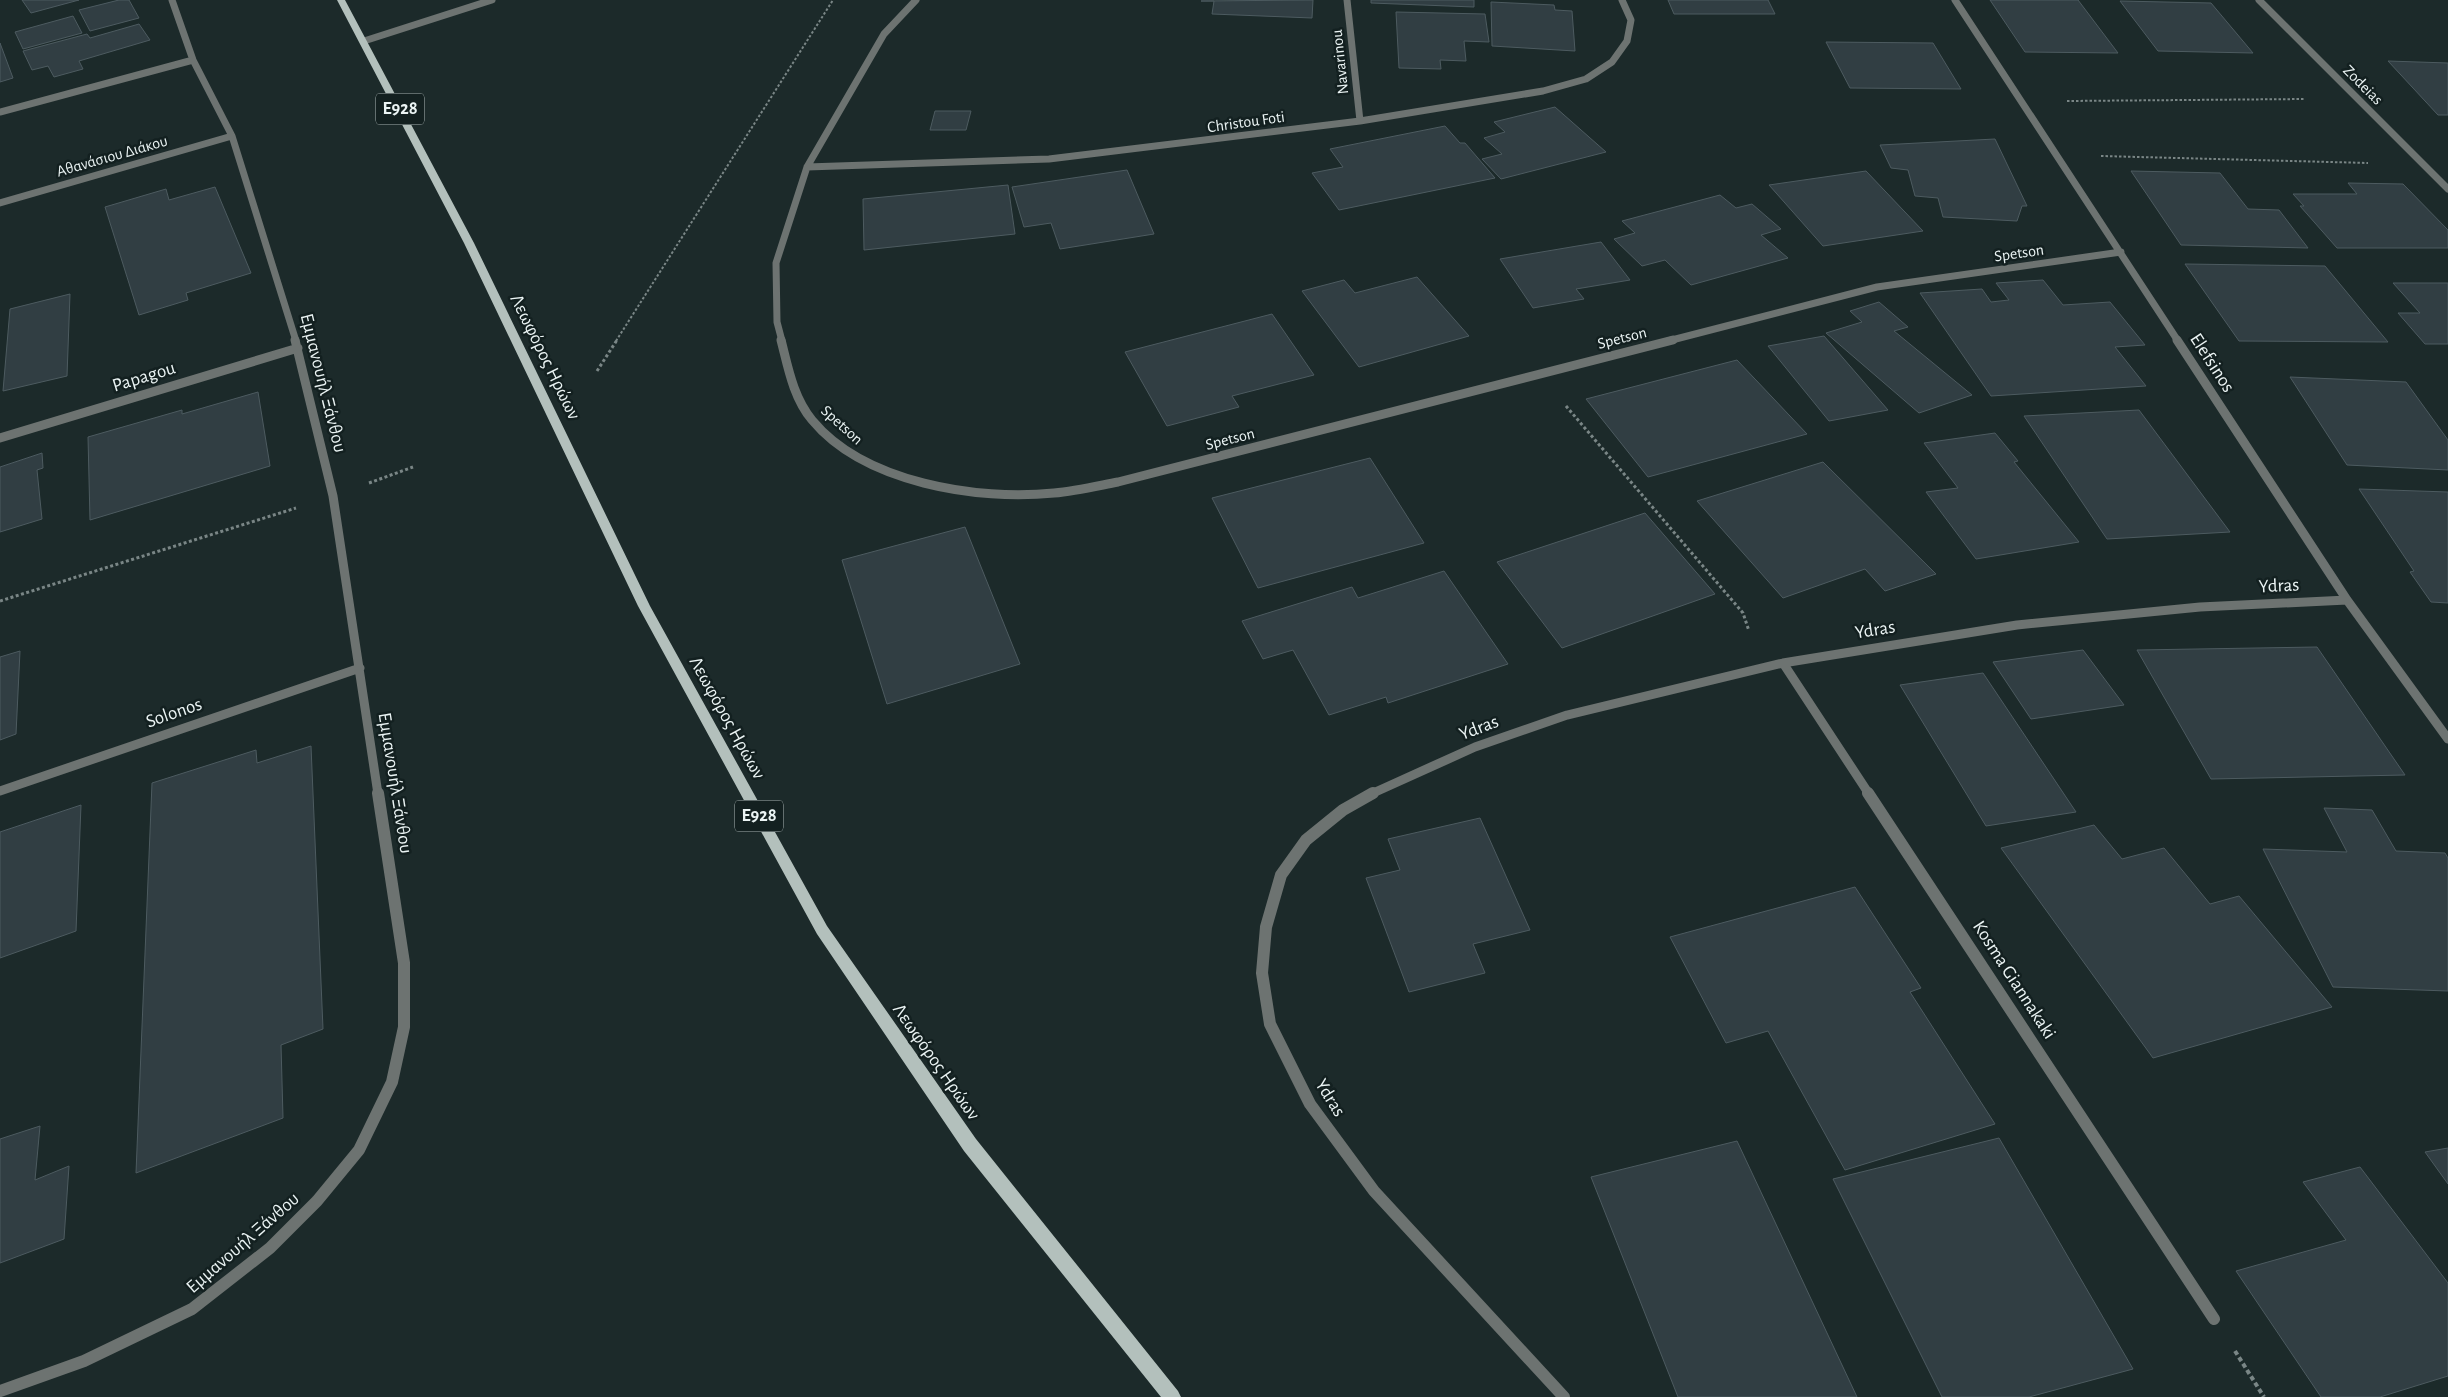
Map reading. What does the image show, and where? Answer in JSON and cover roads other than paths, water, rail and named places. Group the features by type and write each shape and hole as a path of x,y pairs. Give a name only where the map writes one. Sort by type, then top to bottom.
{"main road":[{"name":"Λεωφόρος Ηρώων","path":"341,0 364,40 469,243 644,606 822,930 970,1145 1172,1397"}],"street":[{"name":"Εμμανουήλ Ξάνθου","path":"0,1391 84,1360 192,1309 270,1248 318,1201 359,1150 392,1082 404,1027 404,963 333,496 298,348 232,136 193,60 172,0"},
{"path":"364,40 492,0"},
{"name":"Spetson","path":"916,0 884,34 807,166 776,263 777,322 794,389 812,420 847,452 883,470 916,480 990,494 1054,493 1072,490 1128,479 1877,287 2121,252"},
{"name":"Navarinou","path":"1347,0 1360,121"},
{"name":"Christou Foti","path":"807,166 1049,159 1185,144 1360,121 1543,91 1586,79 1612,62 1627,41 1631,20 1622,0"},
{"name":"Elefsinos","path":"1955,0 2059,156 2347,600 2448,739"},
{"name":"Zodeias","path":"2259,0 2448,189"},
{"path":"0,112 193,60"},
{"name":"Αθανάσιου Διάκου","path":"0,203 232,136"},
{"name":"Papagou","path":"0,438 298,348"},
{"name":"Ydras","path":"1564,1397 1374,1191 1310,1104 1270,1024 1262,973 1266,927 1281,875 1306,840 1343,810 1378,790 1475,747 1567,715 1783,663 2017,625 2200,607 2347,600"},
{"name":"Kosma Giannakaki","path":"1783,663 2214,1319"},
{"name":"Solonos","path":"0,791 360,668"}]}
